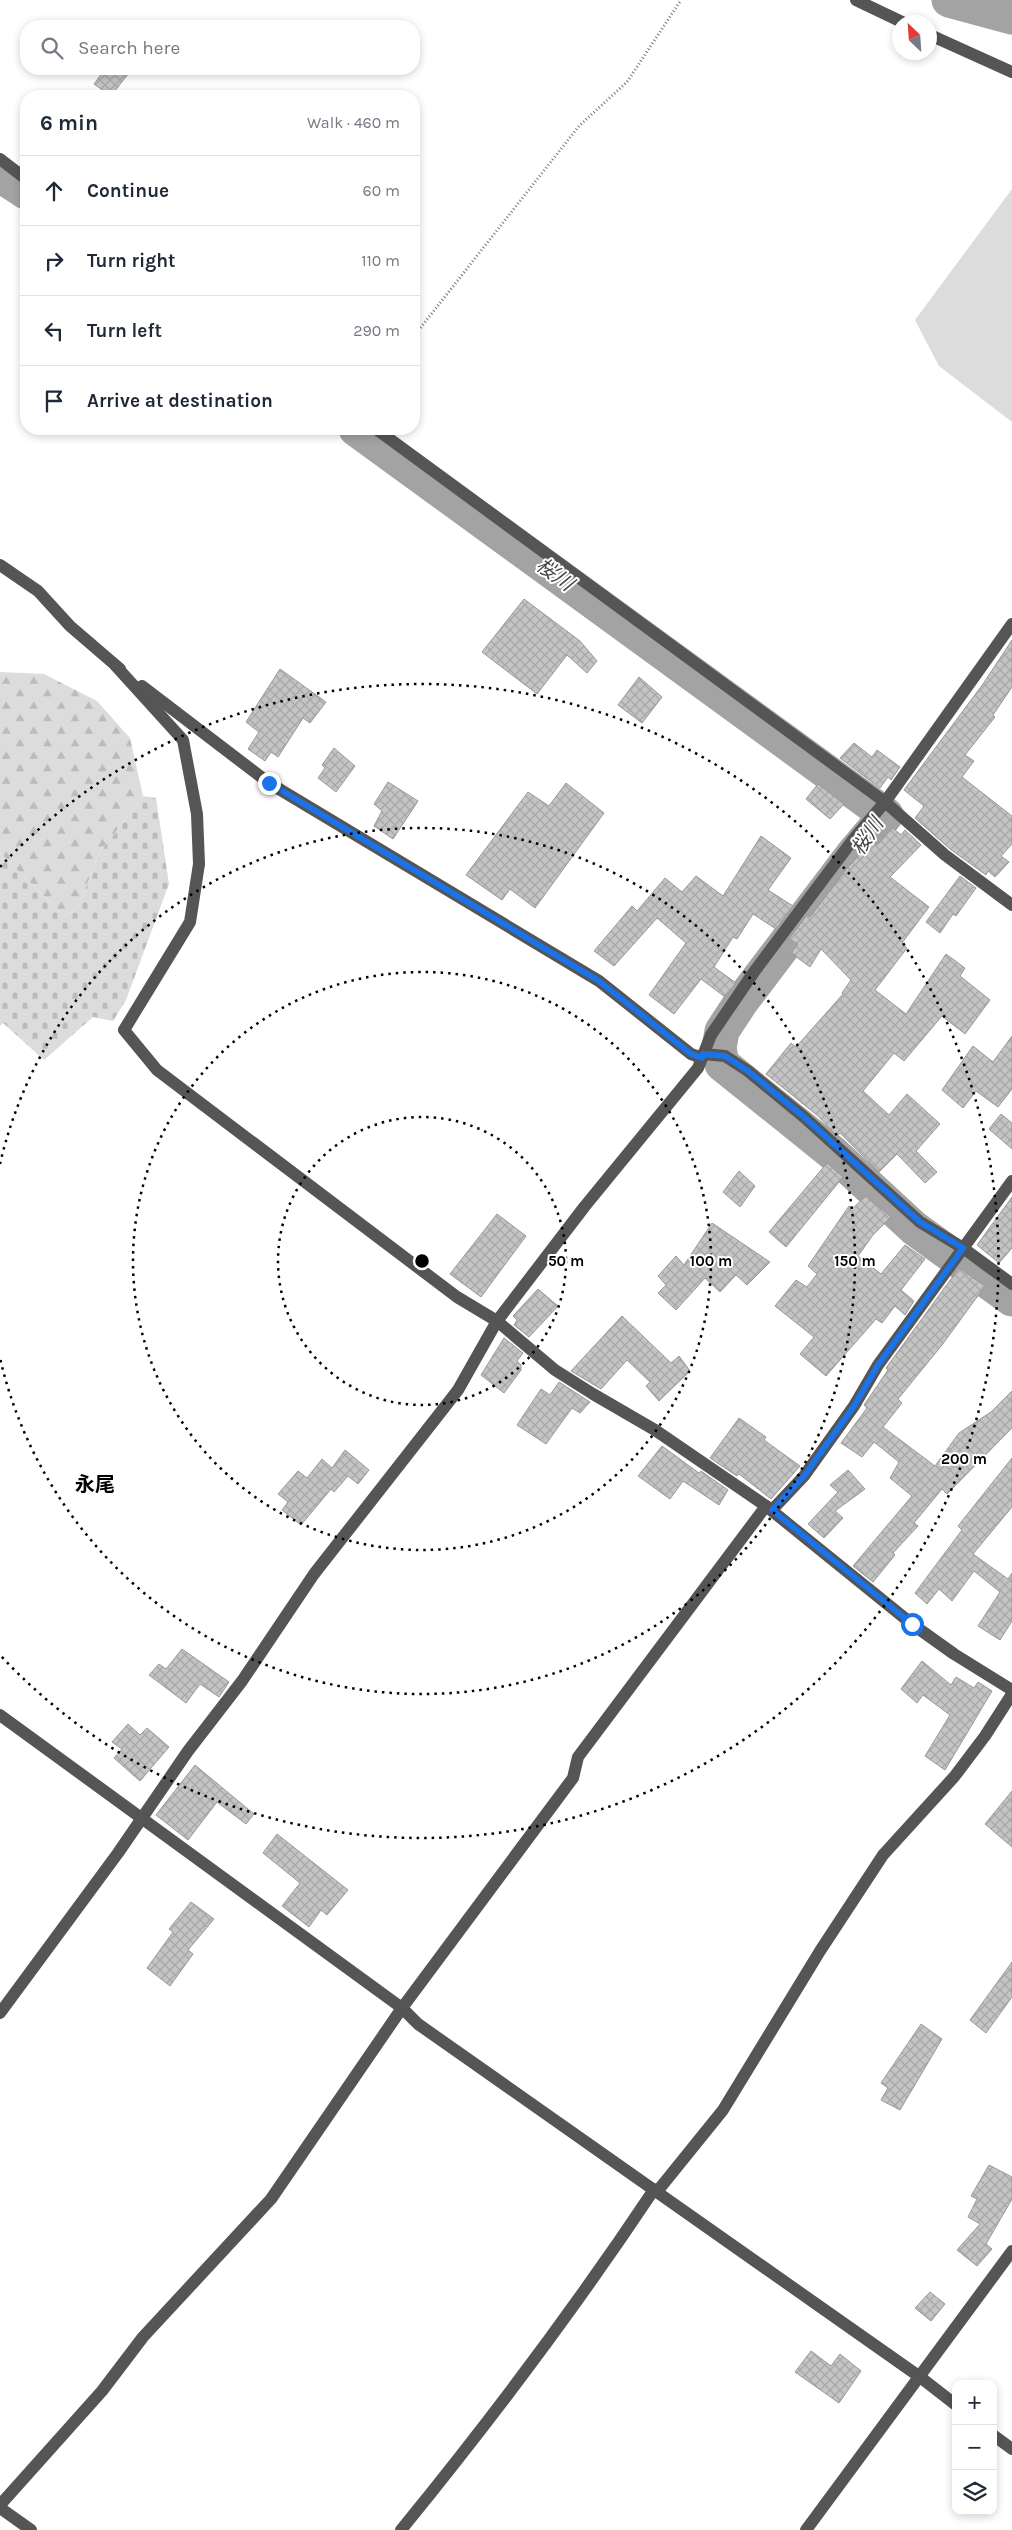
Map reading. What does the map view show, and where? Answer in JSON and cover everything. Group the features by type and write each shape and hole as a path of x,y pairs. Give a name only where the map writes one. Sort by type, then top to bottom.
{"street":[{"path":"856,0 892,17"},
{"path":"937,38 1012,72"},
{"path":"0,159 20,175"},
{"path":"384,435 1012,905"},
{"path":"0,565 38,591 70,626 115,665 269,783 599,981 691,1054 711,1056 748,1071 804,1117 958,1255 1012,1284"},
{"path":"0,2013 188,1751 242,1681 314,1574 458,1390 497,1321 585,1206 698,1068 711,1056 711,1035 754,972 852,841 881,808 1012,624"},
{"path":"115,665 183,740 197,814 199,864 190,922 124,1030 157,1070 457,1297 497,1321 555,1370 655,1430 769,1508 912,1624 954,1654 1012,1690"},
{"path":"31,2530 0,2506 102,2391 143,2337 270,2200 402,2008 573,1778 578,1757 769,1508 804,1476 854,1406 878,1365 1012,1181"},
{"path":"401,2530 464,2453 601,2269 652,2191 660,2188 723,2110 820,1951 883,1855 954,1777 985,1736 1012,1694"},
{"path":"0,1715 402,2008 418,2024 652,2191 920,2377 952,2402"},
{"path":"806,2530 1012,2251"},
{"path":"997,2437 1012,2449"}],"path":[{"path":"420,328 579,126 627,82 681,0"}],"green space":[{"path":"1012,189 1012,422 939,366 915,320"},
{"path":"0,672 44,674 97,701 130,738 143,796 99,854 77,910 64,916 0,853"},
{"path":"143,796 156,798 169,884 126,1000 113,1021 93,1017 44,1060 3,1023 0,1026 0,853 64,916 77,910 99,854"}],"building":[{"path":"101,75 127,75 116,90 102,90 94,84"},
{"path":"524,599 580,641 597,661 587,673 567,655 537,694 482,652"},
{"path":"1012,640 1012,687 993,715 995,717 965,755 974,761 962,777 1012,816 1012,844 1001,856 1009,862 995,877 988,871 986,875 950,849 915,818 924,806 904,790 983,684"},
{"path":"280,669 326,702 310,723 303,718 278,757 271,752 265,761 248,749 259,732 246,722"},
{"path":"639,677 662,697 642,723 618,705"},
{"path":"854,743 872,757 877,750 900,767 891,780 888,777 880,788 840,758"},
{"path":"334,748 355,766 336,792 318,778 325,768 322,765"},
{"path":"388,782 418,801 393,839 374,826 382,811 374,804"},
{"path":"566,783 604,813 535,908 510,889 502,900 466,875 528,792 549,806"},
{"path":"818,784 844,804 830,819 806,799"},
{"path":"893,828 901,835 905,830 921,845 890,877 929,907 902,943 907,948 875,990 906,1014 946,954 965,968 960,976 990,1000 965,1034 942,1016 904,1061 894,1053 863,1091 889,1115 907,1094 940,1124 916,1151 937,1172 925,1183 897,1154 879,1172 840,1133 837,1136 818,1116 766,1074 791,1043 796,1047 843,994 851,980 821,949 810,967 791,953 798,944 789,939 807,915 810,917 848,867 872,842 877,845"},
{"path":"761,836 791,858 768,890 793,906 776,929 753,914 737,939 733,937 714,967 736,983 725,997 701,979 674,1014 649,995 686,943 657,918 614,966 594,951 632,906 637,911 665,878 682,892 696,876 723,896"},
{"path":"960,876 976,888 956,916 953,914 940,933 926,922"},
{"path":"1012,1036 1012,1089 998,1107 976,1091 963,1108 942,1090 973,1046 993,1062"},
{"path":"1001,1114 1012,1123 1012,1149 989,1129"},
{"path":"827,1163 843,1177 786,1247 769,1232"},
{"path":"739,1171 755,1186 740,1207 723,1192"},
{"path":"866,1196 891,1217 873,1235 858,1256 881,1274 905,1245 925,1259 901,1290 914,1301 905,1315 895,1306 882,1323 876,1319 826,1376 800,1354 814,1337 775,1306 796,1280 807,1287 817,1274 808,1266 849,1206 852,1209"},
{"path":"1012,1197 1012,1248 999,1263 977,1245"},
{"path":"497,1214 526,1236 481,1297 450,1274"},
{"path":"712,1223 770,1262 747,1285 736,1275 720,1292 705,1278 676,1310 658,1293 666,1285 658,1276 676,1256 684,1265"},
{"path":"959,1268 985,1286 942,1345 898,1399 902,1403 883,1427 935,1466 959,1433 991,1412 1012,1391 1012,1428 947,1494 942,1489 914,1523 918,1526 893,1553 895,1555 873,1582 853,1566 912,1496 890,1478 899,1462 874,1442 862,1457 841,1443 867,1408 864,1405 888,1370 886,1368"},
{"path":"538,1289 558,1306 529,1337 514,1325 517,1320 513,1316"},
{"path":"622,1316 671,1363 679,1356 690,1371 659,1401 646,1386 650,1382 627,1360 601,1389 571,1371"},
{"path":"504,1338 523,1353 517,1361 521,1365 521,1370 504,1393 481,1375"},
{"path":"559,1382 590,1402 580,1413 572,1408 546,1444 517,1425 541,1389 550,1395"},
{"path":"739,1418 766,1437 764,1440 800,1466 771,1499 739,1474 737,1476 710,1458"},
{"path":"662,1446 699,1473 701,1471 728,1490 719,1505 683,1481 670,1499 638,1476"},
{"path":"345,1450 369,1470 358,1484 348,1476 334,1492 331,1489 301,1525 282,1510 288,1502 278,1494 298,1471 307,1478 322,1459 332,1468"},
{"path":"1012,1458 1012,1507 973,1554 1008,1579 1012,1573 1012,1621 1000,1640 978,1626 1000,1592 974,1571 952,1601 939,1589 927,1604 915,1593 962,1530 958,1526"},
{"path":"848,1470 865,1489 835,1511 843,1518 824,1538 808,1524 838,1492 830,1485"},
{"path":"182,1649 229,1682 219,1697 200,1684 186,1703 149,1675 159,1664 166,1669"},
{"path":"922,1661 951,1685 956,1677 974,1688 978,1682 992,1691 945,1770 925,1756 950,1715 923,1695 917,1703 901,1689"},
{"path":"128,1724 140,1735 147,1728 169,1747 140,1781 114,1758 122,1749 112,1742"},
{"path":"195,1765 254,1814 246,1824 217,1802 188,1840 156,1815"},
{"path":"1012,1791 1012,1847 985,1824"},
{"path":"277,1834 348,1890 327,1915 321,1910 309,1927 282,1906 300,1883 263,1853"},
{"path":"191,1902 214,1919 188,1950 193,1954 170,1986 147,1968 173,1932 169,1929"},
{"path":"1012,1962 1012,1997 986,2033 970,2020"},
{"path":"921,2024 942,2039 900,2110 881,2100 888,2088 881,2083"},
{"path":"989,2165 1012,2177 1012,2199 986,2244 992,2249 977,2266 957,2250 980,2224 968,2217 977,2199 971,2196"},
{"path":"930,2292 945,2304 931,2321 915,2308"},
{"path":"811,2351 831,2366 840,2354 861,2371 839,2403 795,2372"}],"waterway":[{"path":"949,0 1012,17"},
{"name":"桜川","path":"0,175 20,188"},
{"name":"桜川","path":"364,435 886,815 853,854 741,1002 722,1031 719,1048 722,1064 834,1154 914,1228 1012,1299"}],"district":[{"name":"永尾","path":"95,1484"}],"route":[{"path":"269,783 436,885 599,981 691,1054 702,1058 703,1054 725,1056 748,1071 804,1117 920,1222 963,1248 878,1365 854,1406 804,1476 772,1510 912,1624"}]}
